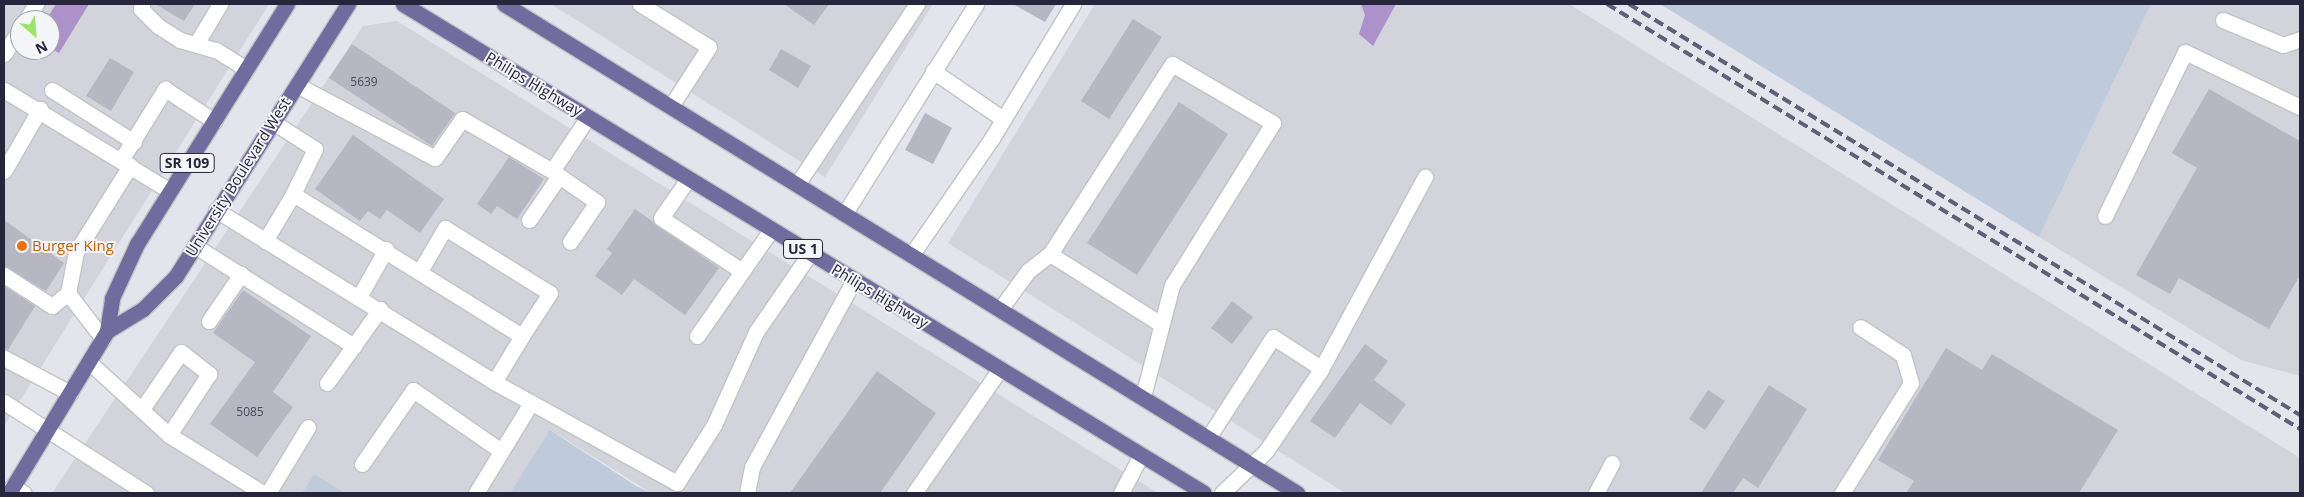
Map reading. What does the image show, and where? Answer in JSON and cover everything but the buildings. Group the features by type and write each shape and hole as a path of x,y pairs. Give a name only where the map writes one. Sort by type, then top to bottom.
{"main road":[{"name":"University Boulevard West","path":"15,491 47,430 105,335 112,298 137,244 287,4"},
{"name":"University Boulevard West","path":"105,335 143,309 176,276 348,4"},
{"name":"Philips Highway","path":"403,4 1204,493"},
{"path":"514,6 671,106 1001,308 1297,493"}],"street":[{"path":"142,4 141,9 158,26 246,69"},
{"path":"196,44 220,4"},
{"path":"640,4 709,47 671,106"},
{"path":"798,184 917,4"},
{"path":"845,213 932,71 976,4"},
{"path":"912,254 1004,119 1073,4"},
{"path":"2223,20 2283,46 2300,39"},
{"path":"2105,216 2185,52 2300,107"},
{"path":"1001,308 1028,271 1050,254 1172,64 1272,123 1172,285 1159,323 1143,396"},
{"path":"932,71 1004,119"},
{"path":"297,84 436,158 462,119 556,174 597,202 570,242"},
{"path":"4,275 52,306 68,293 76,252 126,163 134,142 164,89 214,121"},
{"path":"4,90 40,109 170,191"},
{"path":"52,90 134,142"},
{"path":"4,171 40,109"},
{"path":"529,220 588,117"},
{"path":"265,241 293,194 315,149 274,122"},
{"path":"1222,493 1266,451 1322,368 1425,177"},
{"path":"688,178 661,218 742,271"},
{"path":"293,194 420,270 522,336"},
{"path":"216,210 380,309 494,382 677,482 714,425 756,332 810,253"},
{"path":"420,270 445,228 550,292 494,382"},
{"path":"697,336 771,230"},
{"path":"195,246 354,346"},
{"path":"360,297 386,249"},
{"path":"1050,254 1159,323"},
{"path":"209,321 241,274"},
{"path":"747,493 752,467 854,280"},
{"path":"68,293 105,335"},
{"path":"327,383 380,309"},
{"path":"1842,493 1911,383 1903,355 1860,327"},
{"path":"1208,438 1273,337 1322,368"},
{"path":"142,409 181,352 209,374 169,435"},
{"path":"4,358 70,393"},
{"path":"88,362 169,435 263,493"},
{"path":"914,493 1000,369"},
{"path":"362,464 413,390 501,451"},
{"path":"4,402 146,493"},
{"path":"476,493 531,403"},
{"path":"268,493 308,427"},
{"path":"1121,493 1140,455"},
{"path":"1596,493 1612,464"}],"shaded area":[{"path":"4,4 269,4 4,426"},
{"path":"56,4 89,4 60,51 60,10 52,10"},
{"path":"551,4 933,4 825,177"},
{"path":"1095,4 1569,4 2300,458 2300,493 1345,493 948,243"},
{"path":"1361,4 1396,4 1373,46 1359,34 1365,15"},
{"path":"1660,4 2151,4 2039,237"},
{"path":"2151,4 2300,4 2300,376 2241,360 2039,237"},
{"path":"397,21 1158,493 651,493 551,430 510,493 345,493 314,474 302,493 52,493 363,26"},
{"path":"550,430 636,486 651,493 510,493"},
{"path":"314,474 345,493 302,493"}],"railway":[{"path":"1607,4 2300,429"},
{"path":"1629,4 2300,415"}],"place":[{"name":"Burger King","path":"22,246"}]}
